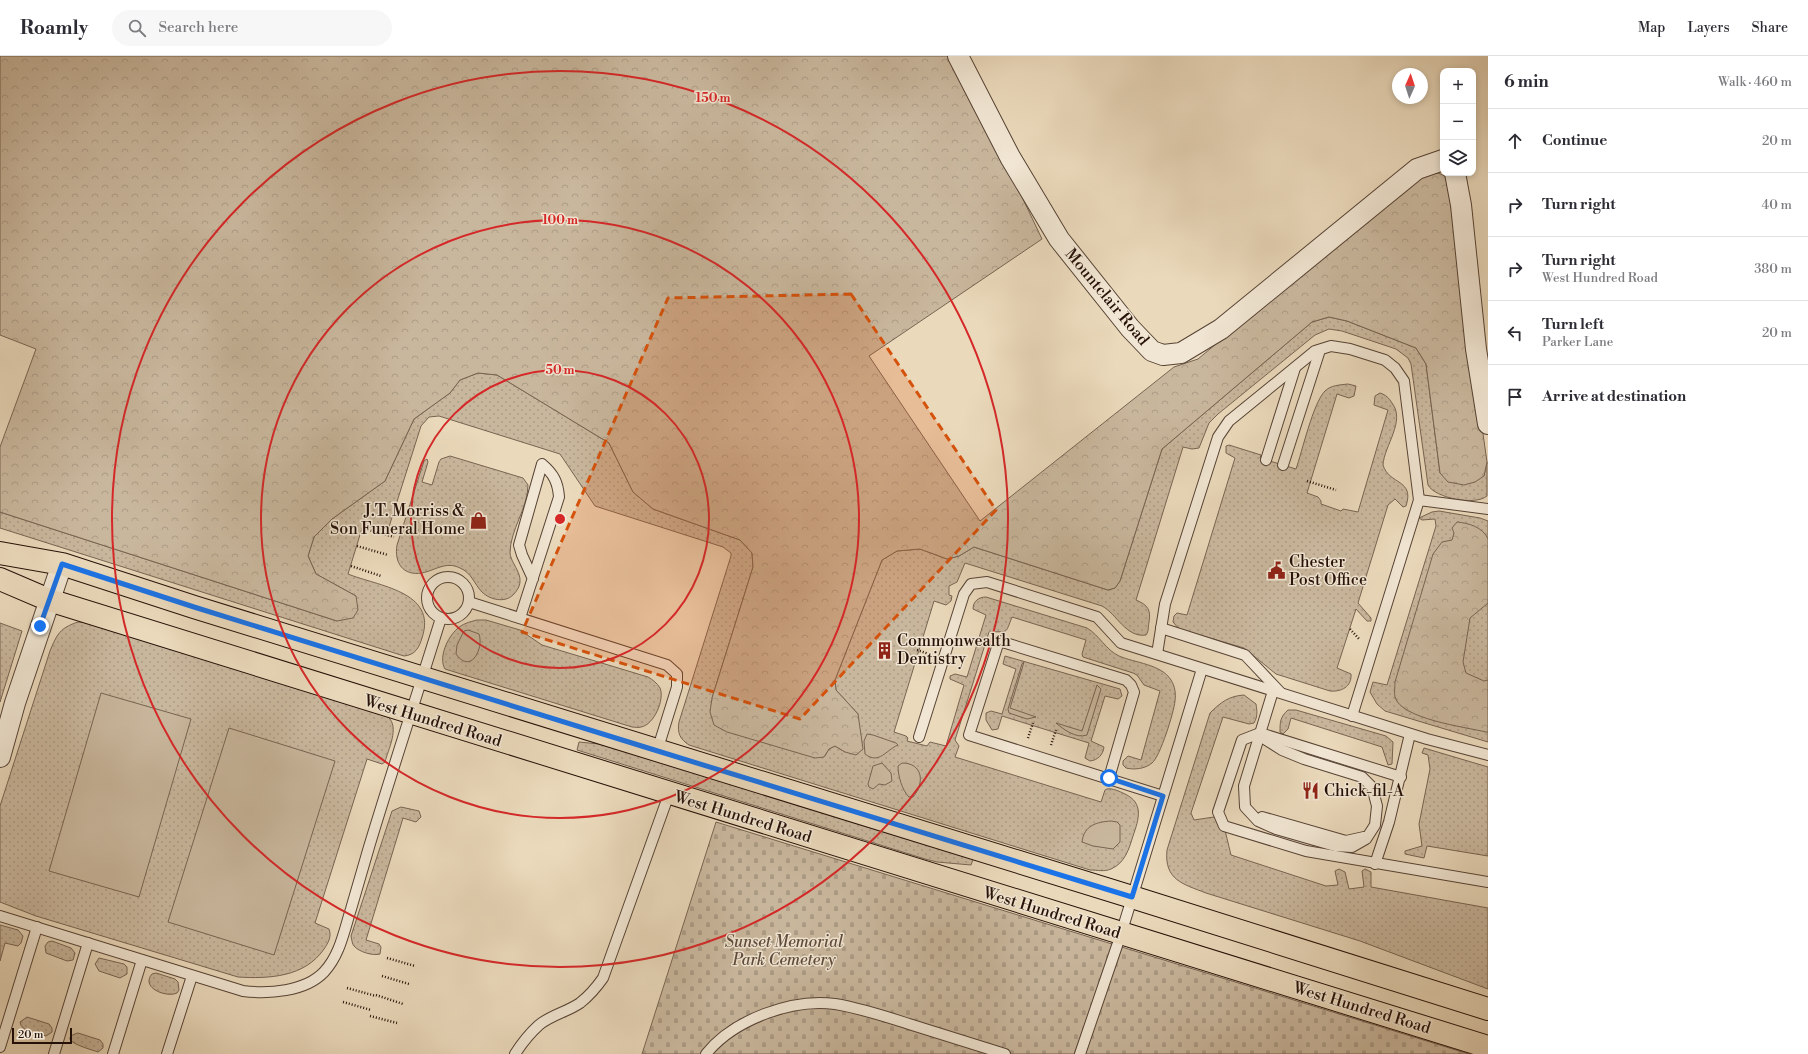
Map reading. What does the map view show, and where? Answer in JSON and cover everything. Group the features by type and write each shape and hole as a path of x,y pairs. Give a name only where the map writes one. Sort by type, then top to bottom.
{"main road":[{"path":"0,553 62,564 194,607 1132,897 1488,1009"},
{"name":"West Hundred Road","path":"0,579 49,600 411,714 1488,1047"}],"street":[{"name":"Mountclair Road","path":"958,56 1010,156 1059,239 1130,328 1152,351 1163,355 1181,353 1222,329 1417,169 1440,161"},
{"path":"1456,176 1461,205 1476,350 1488,424"},
{"path":"0,757 15,704 62,564"}],"lane":[{"path":"1157,654 1165,604 1218,437 1229,422 1315,351 1331,346 1350,349 1385,360 1395,368 1404,380 1419,500 1352,716"},
{"path":"1283,465 1320,350"},
{"path":"1266,460 1295,368"},
{"path":"520,618 533,579 559,498 558,485 552,473 542,464 520,545 522,555 533,579"},
{"path":"1419,500 1488,510"},
{"path":"446,577 460,580 468,591 469,602 466,610 461,615 448,620 441,618 430,610 427,603 428,589 439,579 446,577"},
{"path":"919,737 964,594 971,584 987,582 1097,617 1121,643 1410,734 1488,756"},
{"path":"469,602 667,665 677,674 677,687 657,751"},
{"path":"0,916 243,991 262,994 292,989 305,984 322,974 329,966 342,940 441,618"},
{"path":"1161,628 1245,654 1277,692"},
{"path":"1109,778 1134,692 1131,685 1126,680 999,641 969,735 1163,796"},
{"path":"1080,1054 1121,934 1202,668"},
{"path":"1260,733 1264,738 1282,750 1304,759 1362,777 1372,787 1377,806 1375,825 1366,839 1352,847 1336,846 1276,829 1258,821 1245,808 1244,786 1260,733 1277,692"},
{"path":"1400,777 1260,733 1242,740 1218,812 1224,826 1306,851 1375,864 1488,882"},
{"path":"1375,864 1390,822 1410,734"},
{"path":"515,1054 523,1041 539,1025 554,1015 579,1004 592,992 603,978 669,794"},
{"path":"0,1047 37,927"},
{"path":"54,1054 88,943"},
{"path":"113,1054 142,960"},
{"path":"167,1054 192,976"},
{"path":"706,1054 712,1046 730,1031 749,1021 776,1010 805,1004 834,1004 865,1010 1005,1054"}],"path":[{"path":"1307,481 1336,490"},
{"path":"362,528 394,537"},
{"path":"357,546 388,555"},
{"path":"351,566 381,576"},
{"path":"387,958 414,966"},
{"path":"382,976 409,984"},
{"path":"347,988 403,1004"},
{"path":"343,1002 371,1010"},
{"path":"370,1016 397,1023"}],"highlighted area":[{"path":"851,294 996,510 800,719 522,632 668,298"}],"green space":[{"path":"0,56 955,56 1042,239 869,356 980,521 1174,367 1198,359 1416,177 1432,173 1439,173 1440,176 1447,178 1487,462 1484,476 1475,482 1464,485 1448,482 1440,473 1426,364 1416,348 1347,321 1329,317 1312,322 1162,449 1120,581 1115,588 1108,590 974,547 959,556 947,559 920,549 897,551 882,560 835,680 836,690 858,714 863,749 856,755 845,752 835,746 829,749 824,757 815,758 727,732 714,725 710,712 712,698 753,567 752,553 740,540 653,509 633,492 609,443 497,375 478,373 460,380 450,393 414,419 385,481 332,519 314,537 308,556 316,574 356,596 358,610 353,618 337,621 0,512 0,447 36,349 0,335"},
{"path":"1329,317 1347,321 1416,348 1426,364 1440,473 1484,476 1487,462 1487,496 1474,500 1456,499 1438,494 1428,485 1411,364 1408,358 1396,349 1342,331 1329,329 1315,335 1218,414 1209,423 1199,448 1192,449 1183,447 1136,600 1148,608 1150,614 1148,632 1146,635 1133,633 1102,606 965,563 957,582 949,586 949,595 952,596 951,601 946,605 934,601 894,732 906,736 908,738 907,741 927,746 930,742 946,746 964,685 950,679 950,676 955,674 967,677 986,615 973,609 973,606 977,600 983,597 1087,628 1114,653 1161,670 1171,680 1175,690 1174,707 1163,744 1159,752 1152,763 1146,767 1136,769 1126,768 1123,765 1123,761 1128,756 1141,760 1160,691 1144,685 1137,675 1133,673 1083,657 1082,654 1086,640 1012,617 1005,631 989,632 955,740 959,746 955,757 1101,802 1105,790 1107,789 1118,791 1131,798 1137,807 1138,818 1130,846 1120,863 1111,869 1101,871 1090,870 689,745 680,735 678,729 679,722 731,553 723,547 595,506 560,454 439,416 429,417 421,426 388,530 384,531 363,525 348,574 402,593 413,600 421,610 425,622 422,638 414,653 408,655 404,656 0,528 0,512 337,621 356,596 316,574 308,556 314,537 332,519 385,481 414,419 450,393 460,380 478,373 497,375 609,443 633,492 653,509 740,540 752,553 753,567 712,698 824,757 829,749 835,746 845,752 858,714 836,690 835,680 882,560 897,551 920,549 947,559 959,556 974,547 1108,590 1115,588 1120,581 1162,449 1312,322"},
{"name":"Chester Post Office","path":"1348,384 1356,386 1354,396 1349,398 1337,394 1307,493 1318,497 1321,504 1341,511 1343,509 1358,512 1388,410 1374,405 1375,396 1380,393 1391,401 1396,410 1397,418 1396,426 1384,458 1383,465 1390,476 1404,486 1408,497 1406,506 1403,507 1395,499 1388,505 1358,603 1371,618 1371,621 1367,621 1356,609 1337,668 1351,674 1351,679 1345,688 1338,691 1330,691 1276,674 1244,648 1179,629 1173,622 1174,616 1177,613 1187,615 1235,458 1226,453 1226,446 1229,445 1261,455 1260,458 1296,469 1312,416 1321,397 1325,391 1330,388"},
{"path":"450,456 523,478 528,485 525,502 513,536 510,553 520,578 520,583 518,589 513,595 506,599 498,600 485,595 464,570 455,566 450,565 422,573 415,573 405,570 399,563 396,551 397,545 424,461 427,459 428,462 422,482 432,485 439,462 441,459"},
{"path":"1439,511 1480,518 1488,521 1488,742 1385,711 1377,704 1370,692 1373,682 1387,685 1436,526 1435,519 1422,520 1419,518 1432,512"},
{"path":"1457,522 1466,523 1483,531 1488,539 1488,603 1470,618 1463,662 1466,673 1484,681 1488,680 1488,732 1450,725 1421,716 1400,705 1395,697 1395,682 1433,554 1442,542 1452,540 1454,533 1452,528"},
{"path":"486,620 520,630 542,645 648,677 658,685 661,693 660,705 654,717 646,725 632,727 445,669 443,664 443,653 450,637 461,626 468,622"},
{"path":"78,622 89,623 388,717 391,721 393,727 392,739 385,762 382,764 367,759 315,923 329,929 329,940 324,949 307,965 297,971 286,974 250,978 238,977 36,916 0,902 0,806 52,645 63,629"},
{"path":"0,623 22,631 0,702"},
{"path":"468,630 479,634 480,646 475,657 471,661 467,662 462,660 456,654 457,645 464,631"},
{"path":"1005,656 1120,689 1122,696 1118,699 1105,696 1091,741 1104,747 1100,757 1090,761 1085,758 1089,743 1002,716 998,729 992,730 986,720 986,713 991,711 1002,714 1016,669 1003,664"},
{"path":"1024,662 1010,708 1036,717 1027,719 1009,713 1008,709 1022,664"},
{"path":"1097,685 1101,689 1087,735 1074,735 1056,723 1082,731"},
{"path":"101,693 191,719 139,897 49,871"},
{"path":"1244,695 1256,704 1257,714 1254,723 1249,724 1223,717 1191,813 1194,820 1214,817 1224,826 1231,855 1326,886 1338,885 1335,871 1339,869 1345,872 1349,889 1364,887 1362,871 1365,869 1371,872 1371,887 1488,908 1488,989 1360,941 1206,893 1190,887 1172,874 1167,860 1167,850 1210,713 1226,700"},
{"path":"1288,710 1296,710 1386,736 1393,742 1392,764 1388,765 1382,747 1291,718 1288,729 1283,734 1280,732 1280,722 1283,715"},
{"path":"229,728 335,761 274,955 168,922"},
{"path":"867,734 896,743 898,745 882,756 874,758 870,757 865,754 864,741"},
{"path":"579,742 609,745 974,857 971,865 937,862 925,859 577,750"},
{"path":"1424,748 1488,767 1488,856 1427,846 1424,858 1405,854 1405,851 1422,846 1419,824 1430,769 1428,755 1422,753"},
{"path":"882,763 891,773 892,781 885,785 879,784 873,789 869,787 868,784 873,766"},
{"path":"902,763 914,766 920,775 919,786 913,797 909,797 904,791 901,783 898,766"},
{"path":"401,807 419,811 421,817 416,822 403,818 366,940 379,944 381,947 380,954 370,954 356,948 353,944 351,936 392,811"},
{"name":"Sunset Memorial Park Cemetery","path":"716,822 1469,1054 642,1054"},
{"path":"1101,822 1117,822 1120,825 1120,842 1113,849 1093,846 1082,842 1083,836 1088,828"},
{"path":"0,925 18,930 23,936 21,943 18,946 5,943 0,961"},
{"path":"52,941 71,948 75,953 73,960 67,961 46,953 45,946 48,942"},
{"path":"99,958 124,964 127,967 127,974 120,978 99,971 95,964"},
{"path":"156,973 175,979 178,982 179,990 177,993 167,994 156,991 149,984 149,979 152,974"},
{"path":"27,1017 49,1024 52,1028 52,1032 46,1036 23,1028 20,1022"},
{"path":"78,1033 100,1040 103,1044 103,1048 98,1052 72,1042 70,1039 71,1036"}],"place":[{"name":"J.T. Morriss & Son Funeral Home","path":"478,520"},
{"name":"Chester Post Office","path":"1276,571"},
{"name":"Commonwealth Dentistry","path":"884,650"},
{"name":"Chick-fil-A","path":"1311,791"}],"route":[{"path":"40,626 62,564 194,607 293,636 648,748 1132,897 1163,796 1109,778"}]}
